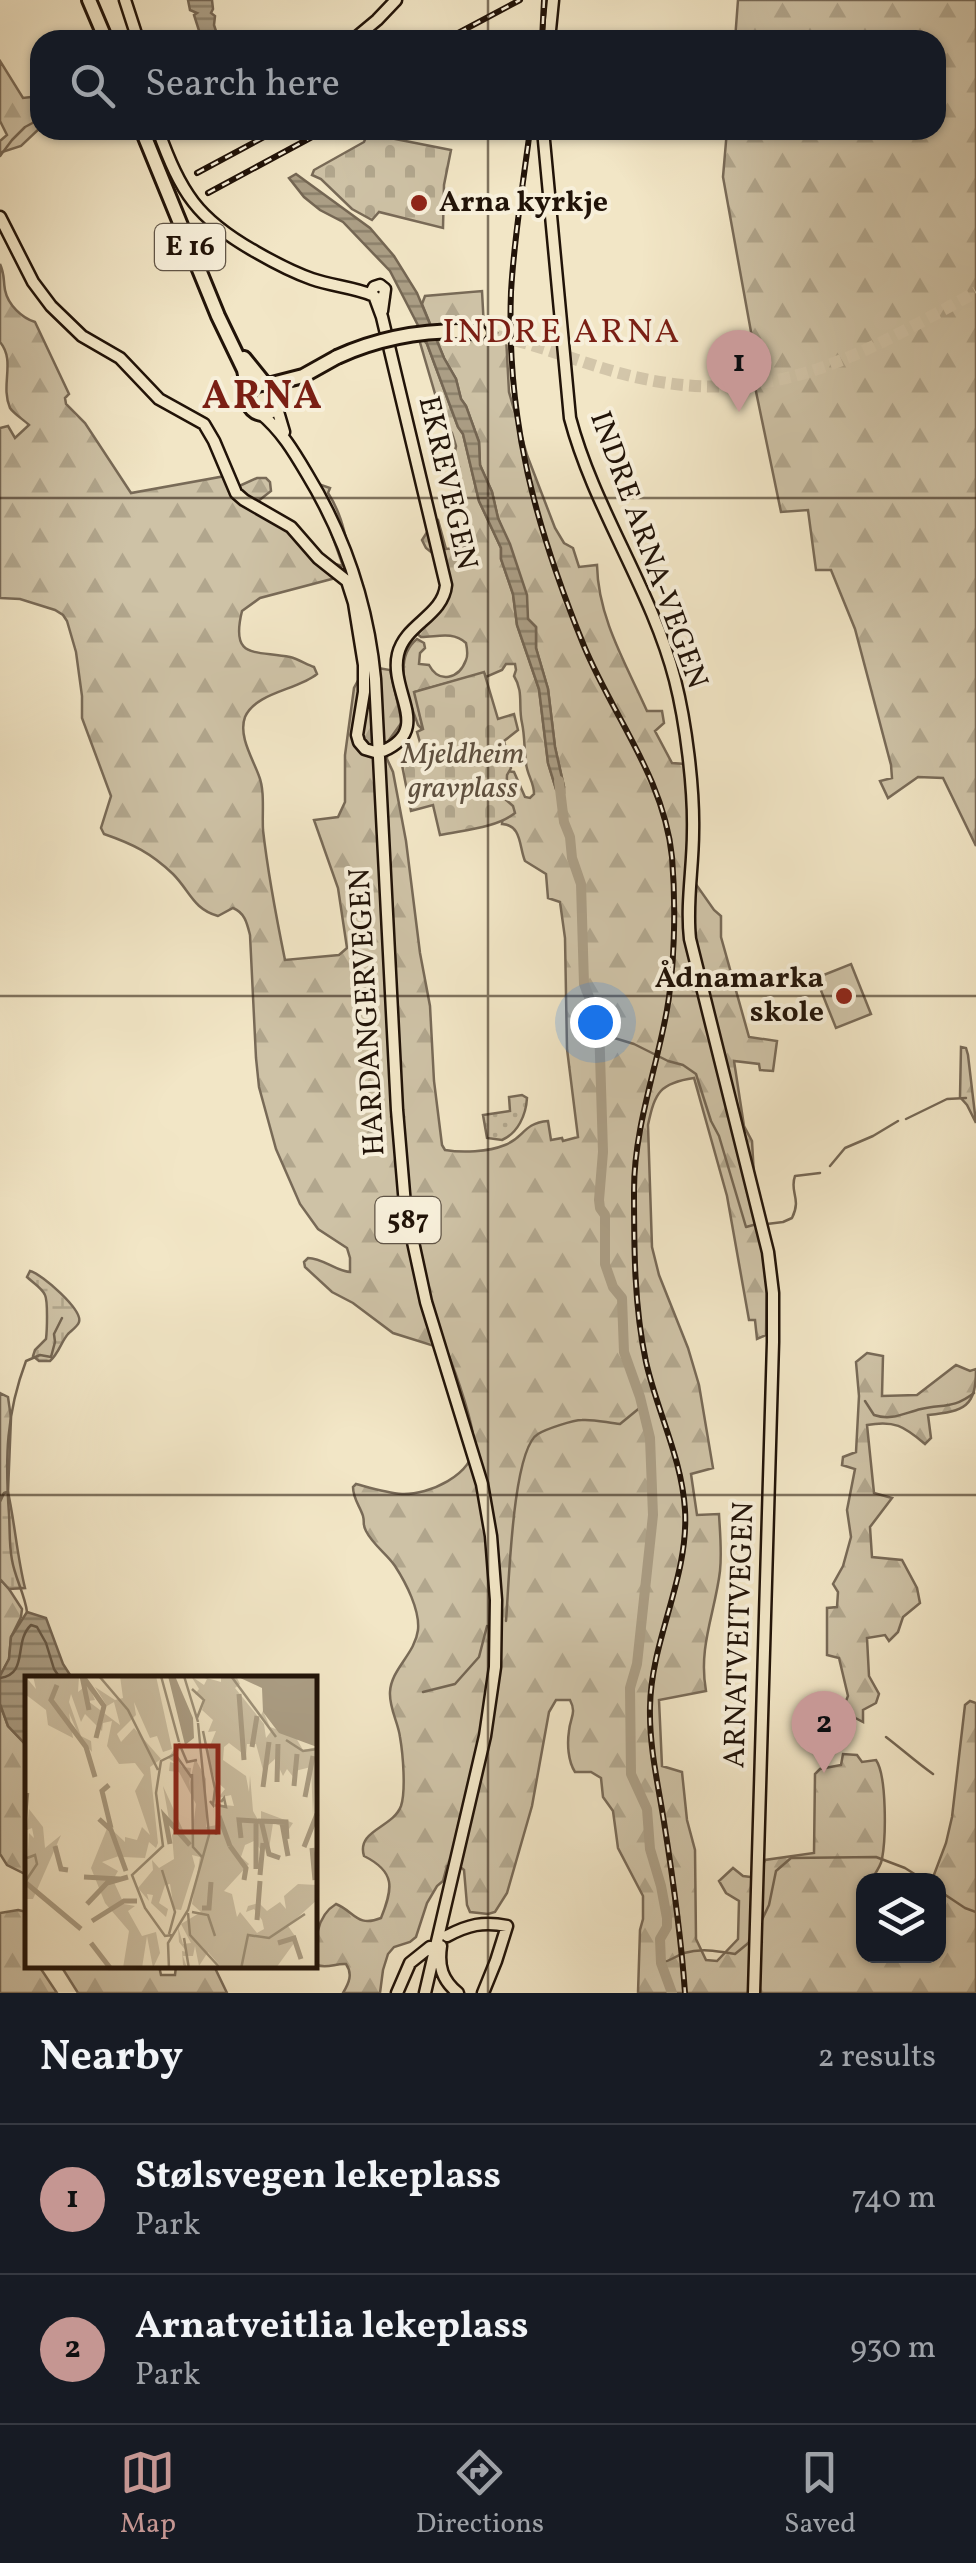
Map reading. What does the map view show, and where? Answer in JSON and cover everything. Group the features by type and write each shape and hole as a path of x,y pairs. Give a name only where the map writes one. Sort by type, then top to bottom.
{"highway":[{"path":"92,0 104,30"},
{"name":"E 16","path":"149,140 231,332 248,364 276,391 277,403"},
{"name":"E 16","path":"149,140 218,316 244,370 252,408 260,413"},
{"path":"249,395 254,387 303,376 364,346 394,337 480,333"},
{"path":"260,413 270,412 303,376"}],"main road":[{"path":"125,0 135,30"},
{"path":"366,30 396,0"},
{"path":"550,30 553,0"},
{"name":"EKREVEGEN","path":"0,217 33,282 51,306 82,336 120,358 159,399 204,424 236,493 291,527 318,558 347,581 364,665 358,738 362,747 379,751 399,741 408,726 397,677 400,646 414,626 442,601 446,585 376,294 291,271 216,227 183,189 162,140"},
{"name":"INDRE ARNA-VEGEN","path":"544,140 570,418 583,460 659,634 677,689 693,816 690,939 764,1232 772,1278"},
{"name":"HARDANGERVEGEN","path":"277,403 290,446 342,542 369,631 406,1205 426,1302 479,1474 493,1552 497,1635 493,1688 482,1752 423,1993"},
{"name":"HARDANGERVEGEN","path":"260,413 290,446"},
{"name":"ARNATVEITVEGEN","path":"754,1993 772,1278"},
{"name":"587","path":"458,1852 439,1957 445,1980 458,1993"},
{"path":"447,1936 482,1923 507,1926 482,1990"},
{"path":"397,1993 410,1963 430,1947"}],"green space":[{"path":"738,0 976,0 976,846 943,778 918,777 888,798 880,781 892,778 891,765 855,629 831,570 816,570 808,510 781,512 753,377 757,365 723,177 726,140 946,140 946,30 736,30"},
{"path":"0,61 23,98 30,97 30,137 0,156 0,141 7,135 0,121"},
{"path":"400,140 451,150 444,185 443,228 379,212 372,220 352,209 312,175 314,170 364,142"},
{"path":"0,264 9,301 35,322 69,394 66,404 85,423 131,493 231,475 237,487 266,478 271,491 257,502 311,549 343,566 322,507 304,479 330,488 328,493 341,521 354,570 260,598 242,611 239,627 240,638 248,650 293,658 314,667 317,674 258,702 243,724 262,788 263,830 285,960 339,955 347,948 338,888 314,820 338,817 345,802 345,755 354,688 366,666 390,670 402,722 387,743 387,759 406,841 430,1006 442,1145 445,1150 459,1151 498,1147 533,1125 548,1121 551,1140 563,1141 578,1137 567,1049 565,938 560,902 548,898 546,874 525,861 516,832 502,824 507,771 514,772 525,797 534,794 526,763 515,664 506,664 486,677 484,673 415,692 423,730 404,680 405,658 417,639 425,648 419,664 429,665 443,677 459,671 467,656 466,643 461,639 421,637 416,633 444,605 449,592 441,560 422,540 438,520 446,549 476,546 452,467 456,446 443,421 419,339 422,338 463,434 479,501 501,548 517,625 539,689 548,763 556,789 562,794 548,689 536,648 536,627 528,619 524,588 480,465 479,442 422,304 425,296 482,291 484,328 506,336 509,392 527,455 555,528 564,543 573,548 579,567 597,565 602,604 622,658 647,711 662,711 664,723 655,731 672,763 685,764 691,820 688,873 721,916 721,937 749,1037 777,1041 773,1071 760,1070 759,1064 734,1061 744,1126 752,1141 754,1176 748,1182 767,1276 766,1335 757,1339 755,1320 749,1320 727,1196 694,1078 673,1083 661,1091 648,1125 652,1247 699,1385 713,1468 691,1474 697,1515 719,1514 720,1571 704,1660 706,1691 659,1700 662,1766 682,1772 695,1850 696,1939 706,1960 717,1961 738,1939 739,1901 726,1893 719,1881 733,1868 743,1876 758,1878 765,1860 814,1853 815,1774 820,1769 841,1765 843,1754 857,1755 862,1762 876,1760 880,1768 884,1837 876,1873 856,1873 856,1963 946,1963 946,1873 935,1873 952,1817 965,1705 970,1701 976,1703 976,1993 638,1993 643,1896 618,1848 613,1811 603,1797 601,1778 591,1772 575,1772 571,1763 570,1700 556,1700 549,1712 532,1806 507,1893 495,1912 470,1912 464,1870 447,1866 443,1881 427,1903 416,1937 388,1954 380,1993 343,1993 349,1979 346,1964 318,1965 318,1931 329,1909 336,1904 361,1920 373,1921 381,1918 388,1898 387,1875 364,1856 363,1847 370,1835 397,1813 403,1799 402,1753 390,1692 418,1630 408,1588 366,1531 353,1487 356,1484 402,1494 436,1487 466,1465 472,1456 473,1436 448,1354 441,1348 393,1333 332,1292 305,1267 308,1258 350,1272 350,1258 347,1248 318,1229 300,1204 276,1149 259,1087 250,935 245,919 233,908 218,916 203,909 157,860 104,834 101,828 111,796 82,718 76,652 67,621 55,610 20,599 0,598 0,428 8,426 15,438 29,425 10,408 7,399 5,349 0,342"},
{"name":"Mjeldheim gravplass","path":"484,672 498,719 514,714 518,730 504,741 511,768 506,800 515,813 489,825 440,835 433,805 411,811 401,760 423,753 417,732 423,729 414,692"},
{"name":"Ådnamarka skole","path":"851,964 871,1014 836,1028 816,978"},
{"path":"961,1047 966,1048 968,1055 976,1123 960,1097"},
{"path":"509,1097 527,1098 517,1128 502,1140 487,1138 483,1115 510,1111"},
{"path":"30,1271 60,1293 79,1316 78,1324 50,1361 39,1361 33,1356 46,1339 47,1309 44,1292 27,1277"},
{"path":"867,1353 883,1356 882,1396 917,1395 956,1365 970,1371 976,1369 974,1392 966,1405 928,1415 931,1438 925,1444 898,1426 867,1425 874,1493 892,1498 870,1527 872,1557 902,1560 917,1588 920,1603 903,1617 898,1632 889,1641 885,1635 867,1638 869,1676 879,1694 876,1703 863,1710 863,1722 842,1711 848,1696 839,1658 827,1655 827,1608 837,1607 838,1592 833,1584 851,1537 847,1510 855,1469 842,1465 843,1457 856,1452 856,1362"},
{"path":"0,1393 8,1397 11,1418 8,1492 0,1502"},
{"path":"8,1492 25,1588 9,1589 0,1579 0,1502"},
{"path":"0,1579 22,1609 11,1637 9,1659 0,1676"},
{"path":"0,1704 8,1726 25,1744 25,1874 7,1865 0,1854"},
{"path":"25,1912 25,1968 40,1968 57,1993 0,1993 0,1913"},
{"path":"62,1968 159,1968 161,1975 175,1975 176,1968 215,1968 227,1993 78,1993"}],"water":[{"path":"188,0 212,0 216,30 199,30 194,15 197,13 190,10"},
{"path":"296,174 370,228 394,256 417,293 456,379 479,442 480,465 527,595 528,619 536,627 536,648 548,689 562,794 556,789 548,763 539,689 517,625 501,548 479,501 463,434 426,341 390,271 343,222 304,197 289,178"},
{"path":"27,1612 46,1618 71,1676 25,1676 25,1744 8,1726 0,1704 0,1676 9,1659 11,1637"}],"waterway":[{"path":"0,156 30,124"},
{"path":"559,781 564,822 581,884 584,984 599,1023 603,1152 599,1200 605,1215 605,1264 613,1287 622,1298 624,1352 650,1438 653,1515 637,1664 630,1688 631,1774 647,1809 650,1849 667,1918 660,1939 661,1963 672,1993"},
{"path":"599,1023 611,1037 683,1065 696,1074 746,1227 757,1224"},
{"path":"906,1119 947,1099 966,1098"},
{"path":"830,1166 845,1148 898,1121"},
{"path":"767,1224 792,1218 796,1205 795,1176 820,1173"},
{"path":"27,1612 10,1549 8,1436 26,1361 40,1355 51,1357 54,1334 62,1318"},
{"path":"865,1401 874,1415 892,1417 954,1404 974,1393"},
{"path":"506,1621 517,1491 529,1445 538,1434 572,1421 620,1424 642,1406"},
{"path":"423,1692 455,1684 479,1657 487,1626"},
{"path":"886,1737 933,1774"},
{"path":"760,1924 769,1905 776,1871 791,1858 876,1857 913,1873"},
{"path":"946,1895 976,1912"},
{"path":"661,1963 697,1951 735,1954 752,1940"}],"tunnel":[{"path":"480,333 635,377 685,385 731,386 773,381 854,355 976,292"}],"railway":[{"path":"464,30 520,0"},
{"path":"542,30 544,0"},
{"path":"197,173 258,140"},
{"path":"208,193 306,140"},
{"path":"529,140 511,292 519,430 538,516 567,602 596,672 649,775 667,828 672,857 671,982 637,1147 634,1233 642,1341 679,1472 685,1510 681,1560 656,1657 650,1707 652,1751 674,1886 685,1993"}],"place":[{"name":"Arna kyrkje","path":"419,203"},
{"name":"Stølsvegen lekeplass","path":"739,412"},
{"name":"Ådnamarka skole","path":"844,996"},
{"name":"Arnatveitlia lekeplass","path":"824,1773"}],"district":[{"name":"INDRE ARNA","path":"562,333"},
{"name":"ARNA","path":"263,398"}]}
